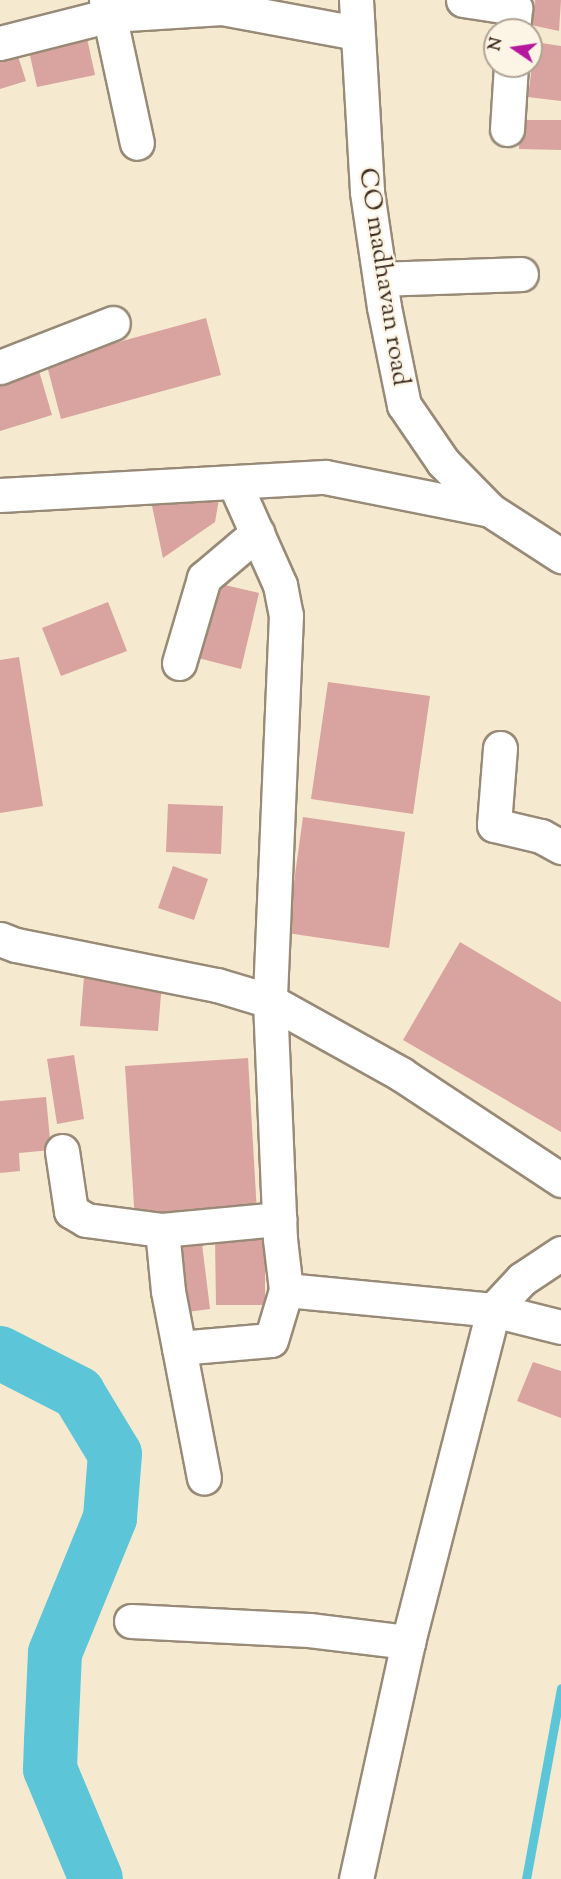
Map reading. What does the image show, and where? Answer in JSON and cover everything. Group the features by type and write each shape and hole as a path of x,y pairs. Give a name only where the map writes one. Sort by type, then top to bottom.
{"street":[{"name":"CO madhavan road","path":"356,0 367,192 380,279 404,405 443,462 490,510 561,556"},
{"path":"463,0 514,8 514,18"},
{"path":"0,43 108,7 222,8 357,33"},
{"path":"108,7 137,143"},
{"path":"507,129 510,78"},
{"path":"380,279 521,274"},
{"path":"0,368 113,323"},
{"path":"0,495 325,477 490,510"},
{"path":"179,1348 271,1340 286,1290 282,1272 279,1219 270,1001 286,615 280,585 234,482"},
{"path":"179,663 204,578 257,533"},
{"path":"500,748 495,825 541,836 561,847"},
{"path":"0,939 16,945 217,985 270,1001 401,1074 561,1180"},
{"path":"62,1151 71,1211 86,1220 162,1230 279,1219"},
{"path":"162,1230 168,1291 204,1478"},
{"path":"356,1879 408,1642 493,1310 522,1279 561,1253"},
{"path":"286,1290 493,1310 561,1327"},
{"path":"131,1621 309,1630 408,1642"}],"building":[{"path":"535,0 561,0 559,31 543,28 543,18 532,18"},
{"path":"85,29 95,75 37,87 27,42"},
{"path":"543,43 561,46 561,101 528,97 530,78 543,78"},
{"path":"14,44 26,81 0,89 0,48"},
{"path":"520,120 561,120 561,150 519,149"},
{"path":"206,318 221,375 61,419 46,362"},
{"path":"37,364 52,415 0,431 0,375"},
{"path":"219,499 215,522 163,558 151,501"},
{"path":"216,583 259,593 241,669 198,658"},
{"path":"108,602 127,651 61,676 42,628"},
{"path":"19,657 43,806 0,813 0,660"},
{"path":"328,682 430,696 413,814 311,799"},
{"path":"168,804 223,806 221,854 166,852"},
{"path":"303,817 405,832 389,948 287,933"},
{"path":"173,866 208,879 194,920 158,908"},
{"path":"460,942 561,1002 561,1132 403,1040"},
{"path":"84,977 162,982 158,1031 80,1026"},
{"path":"74,1055 84,1119 57,1124 47,1059"},
{"path":"248,1058 257,1213 135,1221 125,1066"},
{"path":"46,1097 51,1150 19,1153 20,1171 0,1173 0,1101"},
{"path":"215,1238 265,1238 265,1305 216,1305"},
{"path":"202,1244 210,1309 187,1312 178,1247"},
{"path":"533,1362 561,1371 561,1418 517,1401"}],"waterway":[{"path":"0,1353 78,1393 115,1454 110,1518 55,1653 51,1741 50,1769 96,1879"},
{"path":"526,1879 561,1688"}]}
